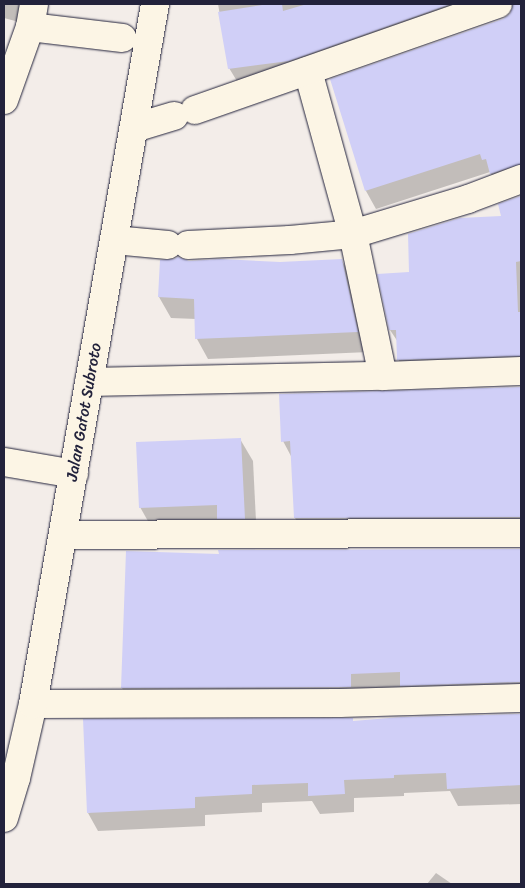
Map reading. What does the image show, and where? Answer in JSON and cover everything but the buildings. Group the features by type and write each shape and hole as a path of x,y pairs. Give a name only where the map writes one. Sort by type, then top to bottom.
{"street":[{"name":"Jalan Gatot Subroto","path":"4,818 16,778 33,704 134,128 138,40 155,4"},
{"path":"134,128 308,71 498,4"},
{"path":"4,100 32,15 138,40"},
{"path":"308,71 353,234 383,376"},
{"path":"114,240 178,245 290,240 353,234 468,199 521,179"},
{"path":"90,382 521,371"},
{"path":"4,462 74,474"},
{"path":"63,535 521,533"},
{"path":"33,704 340,703 521,698"}]}
